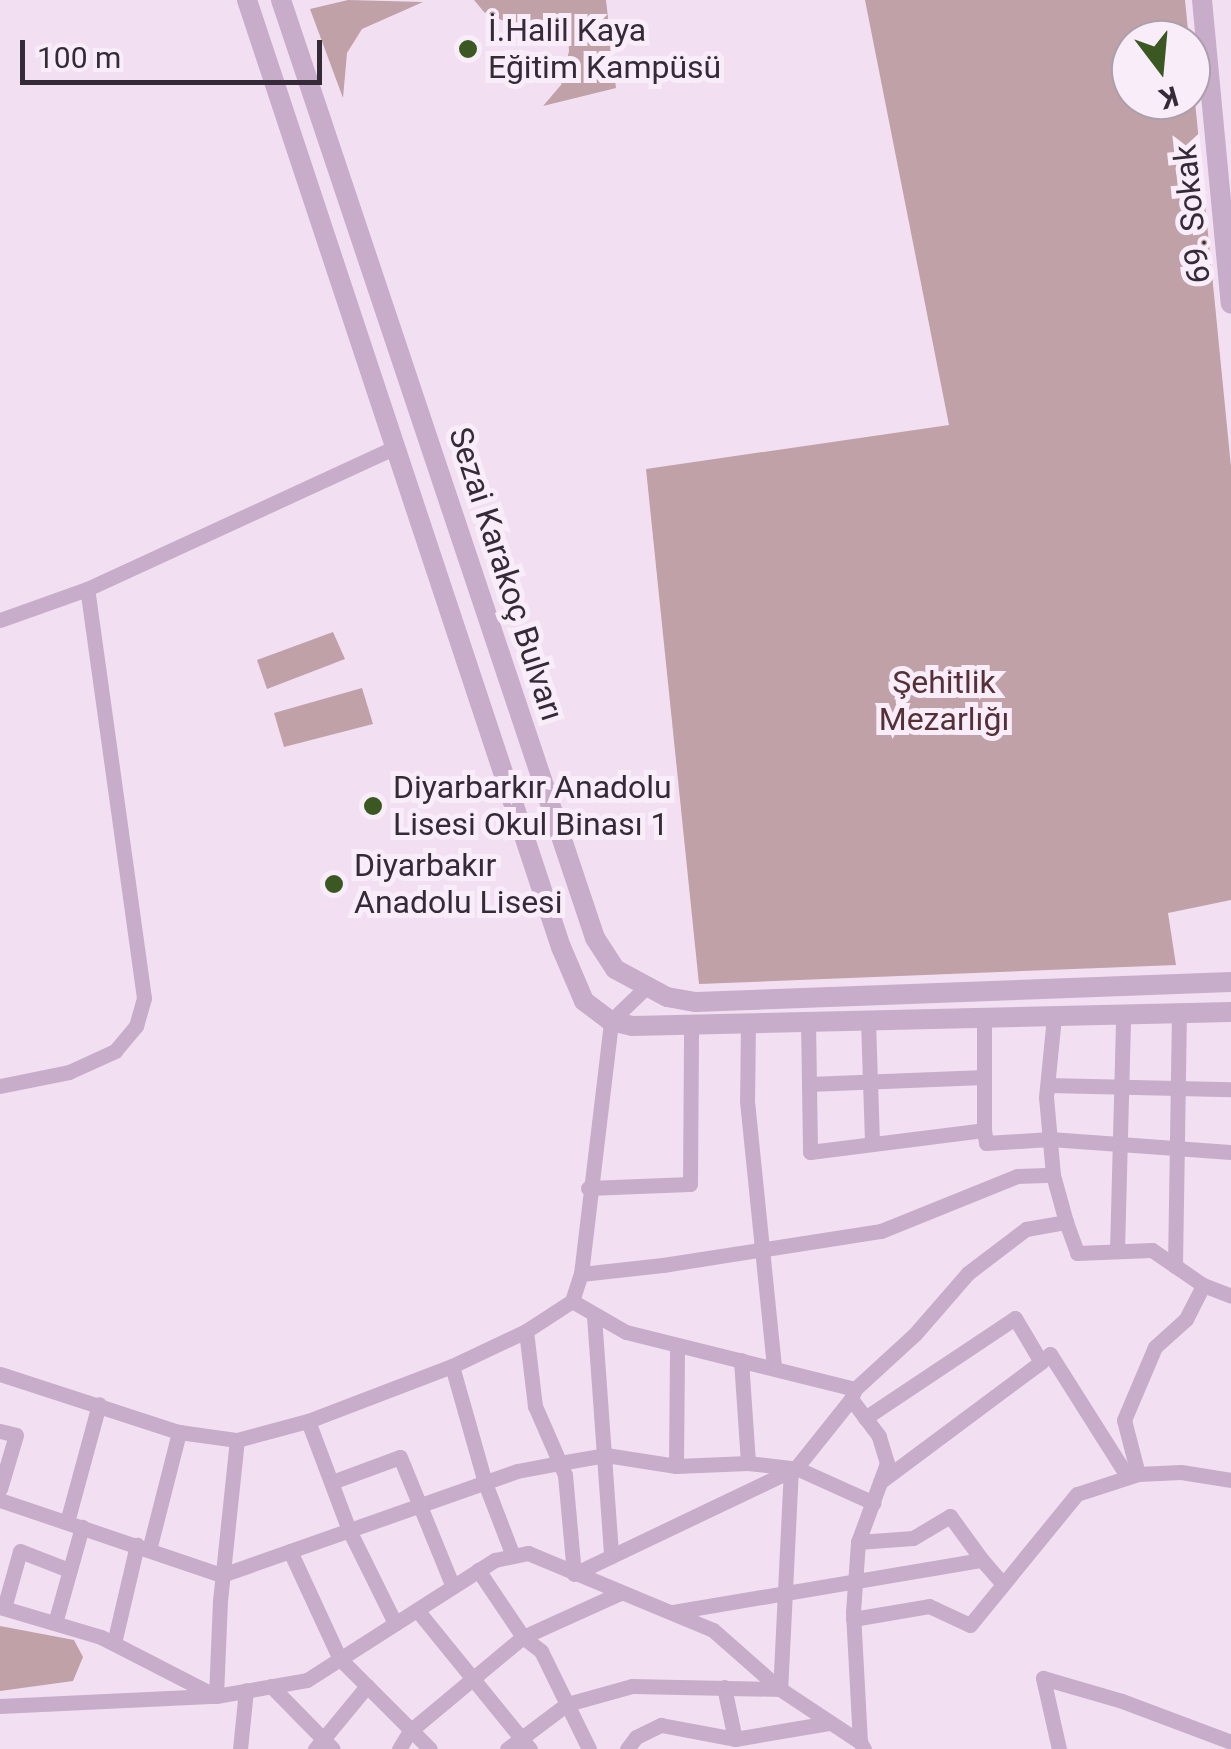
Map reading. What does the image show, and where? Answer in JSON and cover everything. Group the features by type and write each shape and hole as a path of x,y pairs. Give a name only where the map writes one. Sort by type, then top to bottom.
{"street":[{"path":"247,0 562,947 584,1001 611,1022 632,1026 1231,1012"},
{"name":"Sezai Karakoç Bulvarı","path":"281,0 596,938 614,969 645,988 696,1002 1231,982"},
{"name":"69. Sokak","path":"1202,0 1231,304"},
{"path":"0,620 87,588 396,447"},
{"path":"0,1086 69,1072 115,1051 136,1026 144,998 87,588"},
{"path":"0,1374 179,1432 237,1440 308,1421 452,1366 526,1332 572,1301 581,1274 588,1188 611,1022 645,988"},
{"path":"1176,1266 1178,1015"},
{"path":"1117,1251 1122,1016"},
{"path":"1054,1017 1048,1085 1050,1139 1054,1175 1076,1253 1152,1250 1204,1286 1231,1296"},
{"path":"984,1018 986,1143 1050,1139 1231,1152"},
{"path":"808,1021 810,1152 984,1130"},
{"path":"868,1021 872,1144"},
{"path":"748,1023 748,1100 774,1368"},
{"path":"588,1188 690,1184 691,1027"},
{"path":"808,1084 984,1077"},
{"path":"1048,1085 1231,1089"},
{"path":"581,1274 663,1266 881,1231 1017,1176 1054,1175"},
{"path":"574,1574 794,1468 853,1394 968,1273 1026,1229 1066,1222"},
{"path":"1133,1475 1124,1420 1155,1347 1186,1320 1204,1286"},
{"path":"572,1301 626,1332 774,1368 853,1394 879,1436 887,1463 858,1542 853,1619 862,1745"},
{"path":"594,1316 611,1556"},
{"path":"865,1418 1015,1318 1041,1362"},
{"path":"526,1332 535,1406 565,1475 574,1574"},
{"path":"676,1466 677,1344"},
{"path":"880,1482 1050,1354 1133,1475"},
{"path":"741,1360 748,1463"},
{"path":"452,1366 512,1556"},
{"path":"55,1623 70,1570 74,1524 99,1404"},
{"path":"308,1421 349,1530 396,1623"},
{"path":"0,1431 16,1435 0,1489"},
{"path":"114,1644 179,1432"},
{"path":"216,1696 222,1576 237,1440"},
{"path":"0,1500 222,1576 486,1482 606,1454 676,1466 748,1463 794,1468 874,1503"},
{"path":"332,1482 400,1457 453,1587"},
{"path":"780,1689 794,1468"},
{"path":"853,1619 929,1606 970,1624 1077,1494 1133,1475 1181,1472 1231,1480"},
{"path":"858,1542 913,1538 950,1516 1003,1584"},
{"path":"70,1570 20,1551 2,1608 114,1644 216,1696"},
{"path":"290,1551 340,1658 430,1749"},
{"path":"0,1706 216,1696 306,1680 494,1560 528,1552 713,1630 780,1689 862,1745"},
{"path":"670,1613 982,1560"},
{"path":"478,1570 523,1637 541,1651 588,1749"},
{"path":"399,1749 410,1731 523,1637 620,1593"},
{"path":"416,1610 524,1743"},
{"path":"1058,1749 1042,1678 1122,1700 1231,1742"},
{"path":"271,1686 324,1746 367,1686"},
{"path":"507,1749 524,1743 567,1704 632,1686 780,1689"},
{"path":"724,1687 735,1738"},
{"path":"240,1749 246,1690"},
{"path":"627,1749 636,1737 662,1725 735,1738 829,1722"}],"green space":[{"path":"348,0 423,2 362,29 347,53 343,98 310,9"},
{"path":"474,0 606,0 616,88 543,106 561,85 569,51 568,31 558,24 506,22 484,12"},
{"name":"Şehitlik Mezarlığı","path":"865,0 1185,0 1187,20 1111,20 1111,120 1197,120 1231,467 1231,900 1168,913 1176,965 699,984 646,469 949,425"},
{"path":"333,632 345,659 267,689 257,660"},
{"path":"362,688 373,724 284,747 274,713"},
{"path":"0,1626 74,1640 83,1657 73,1681 0,1691"}],"place":[{"name":"İ.Halil Kaya Eğitim Kampüsü","path":"468,49"},
{"name":"Diyarbarkır Anadolu Lisesi Okul Binası 1","path":"373,806"},
{"name":"Diyarbakır Anadolu Lisesi","path":"334,884"}]}
